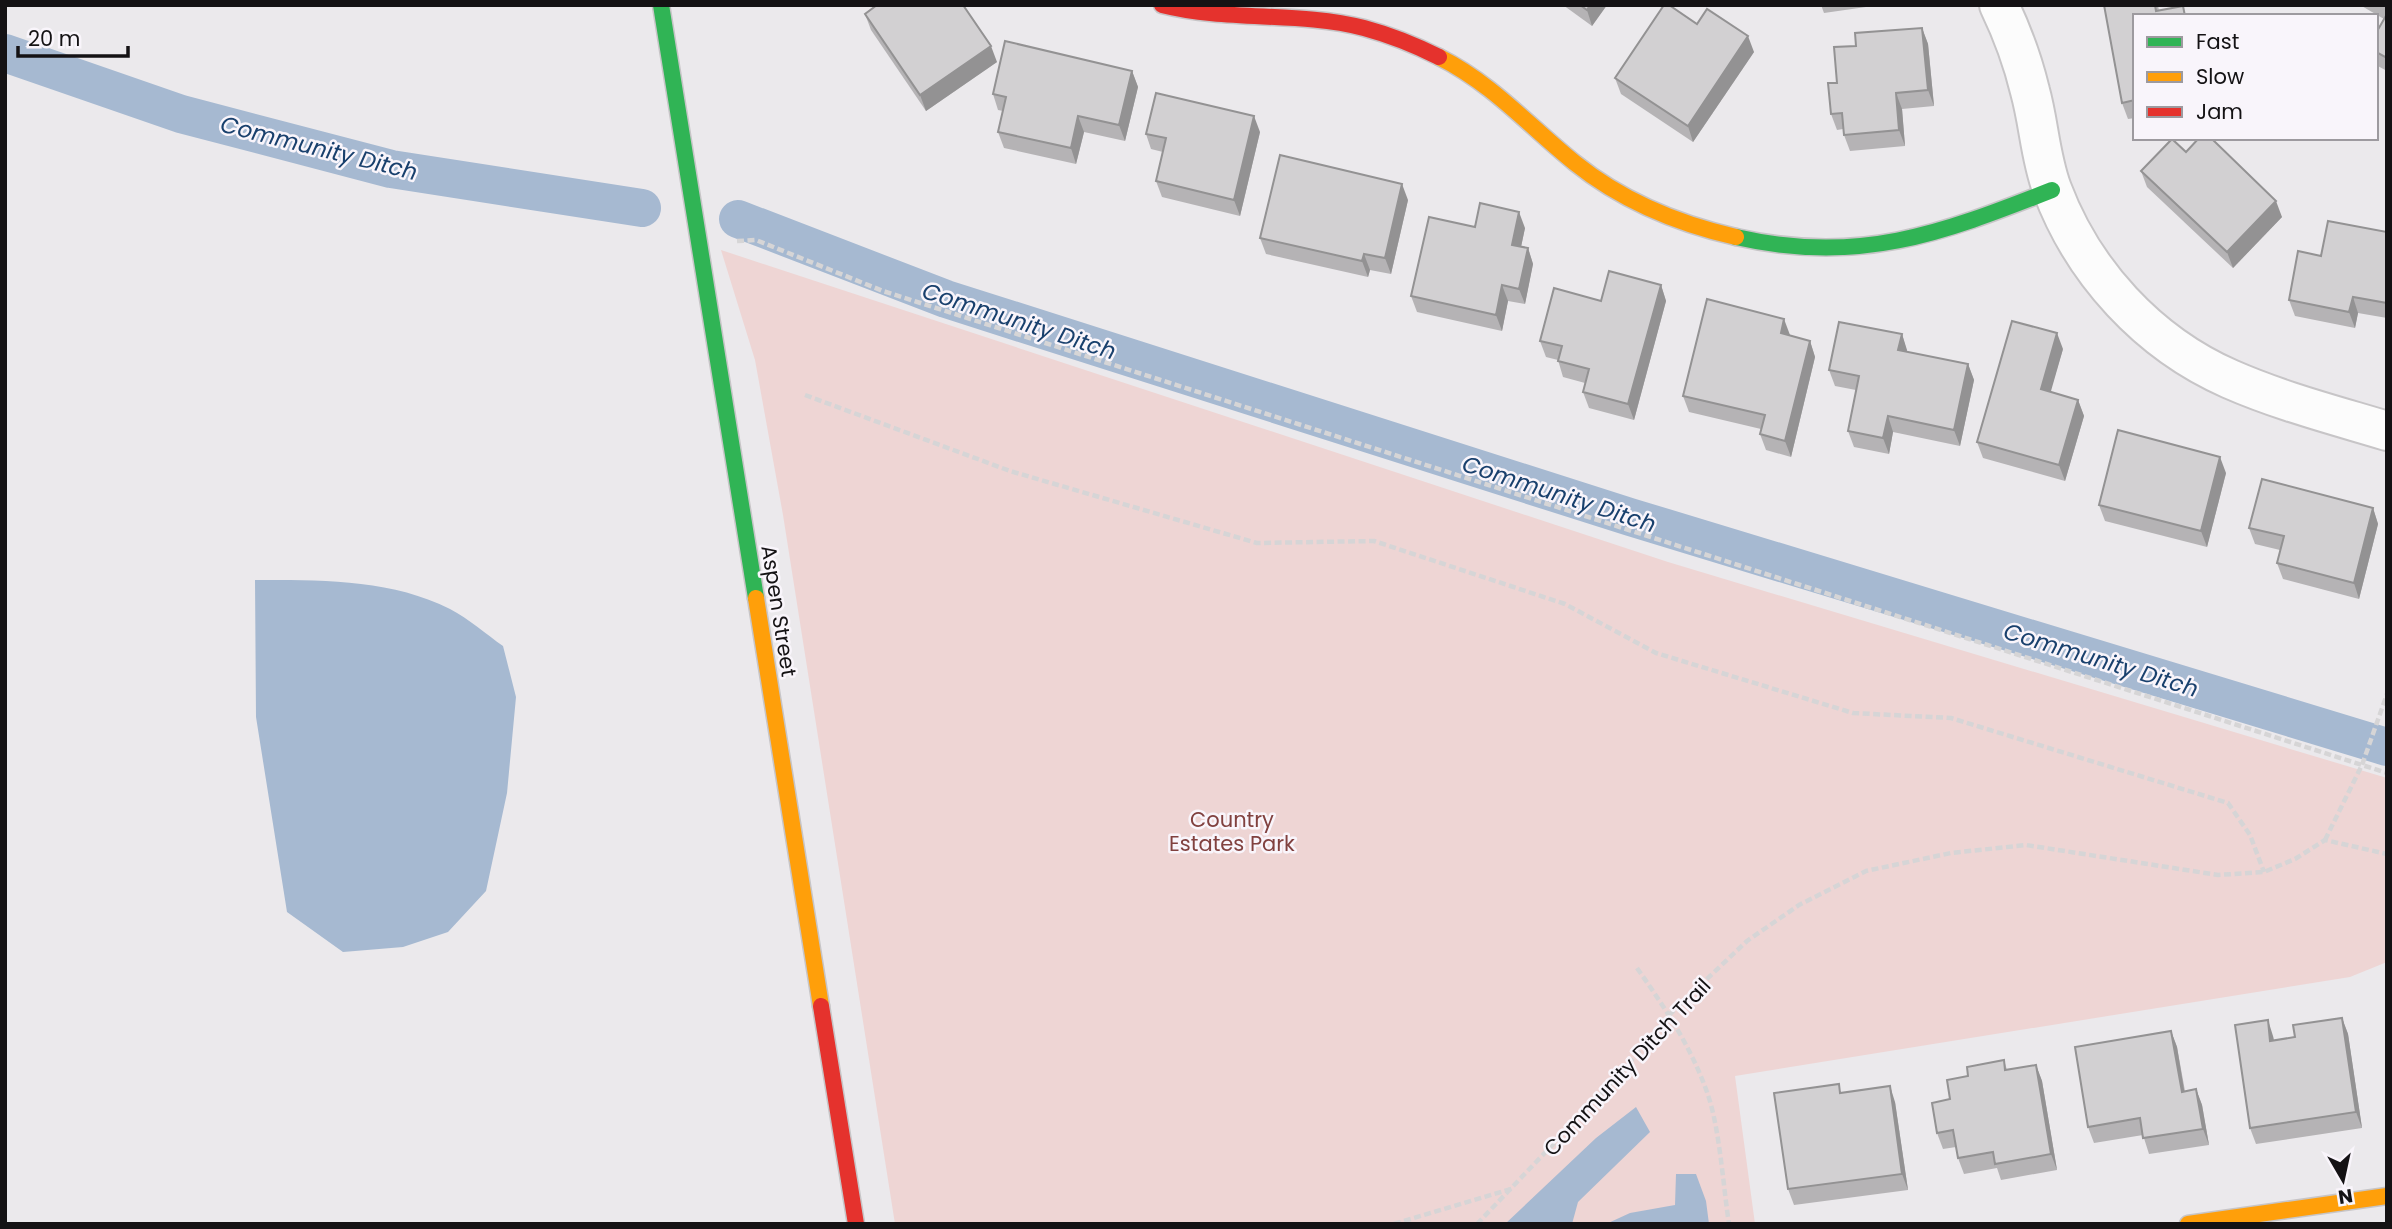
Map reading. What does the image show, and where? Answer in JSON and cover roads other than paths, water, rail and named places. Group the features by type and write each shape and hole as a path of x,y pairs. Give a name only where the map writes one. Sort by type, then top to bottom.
{"street":[{"name":"Aspen Street","path":"662,5 856,1224"},
{"path":"1162,5 1236,19 1302,18 1333,22 1389,35 1450,62 1477,78 1585,170 1635,201 1679,221 1756,243 1812,248 1880,246 1948,231 2052,190"},
{"path":"1999,5 2030,91 2041,153 2052,190 2082,251 2102,279 2156,335 2228,379 2387,431"},
{"path":"2188,1224 2387,1196"}],"water":[{"path":"255,580 355,583 404,592 450,609 503,646 516,697 507,793 486,891 448,932 403,947 343,952 287,912 256,717"},
{"path":"1636,1107 1650,1132 1578,1202 1572,1224 1505,1224 1596,1138"},
{"path":"1676,1174 1696,1174 1706,1201 1709,1224 1606,1224 1630,1213 1675,1205"}],"waterway":[{"name":"Community Ditch","path":"5,53 181,114 391,169 642,208"},
{"name":"Community Ditch","path":"738,219 946,299 1630,517 2387,747"}],"park label":[{"name":"Country Estates Park","path":"1232,831"}]}
